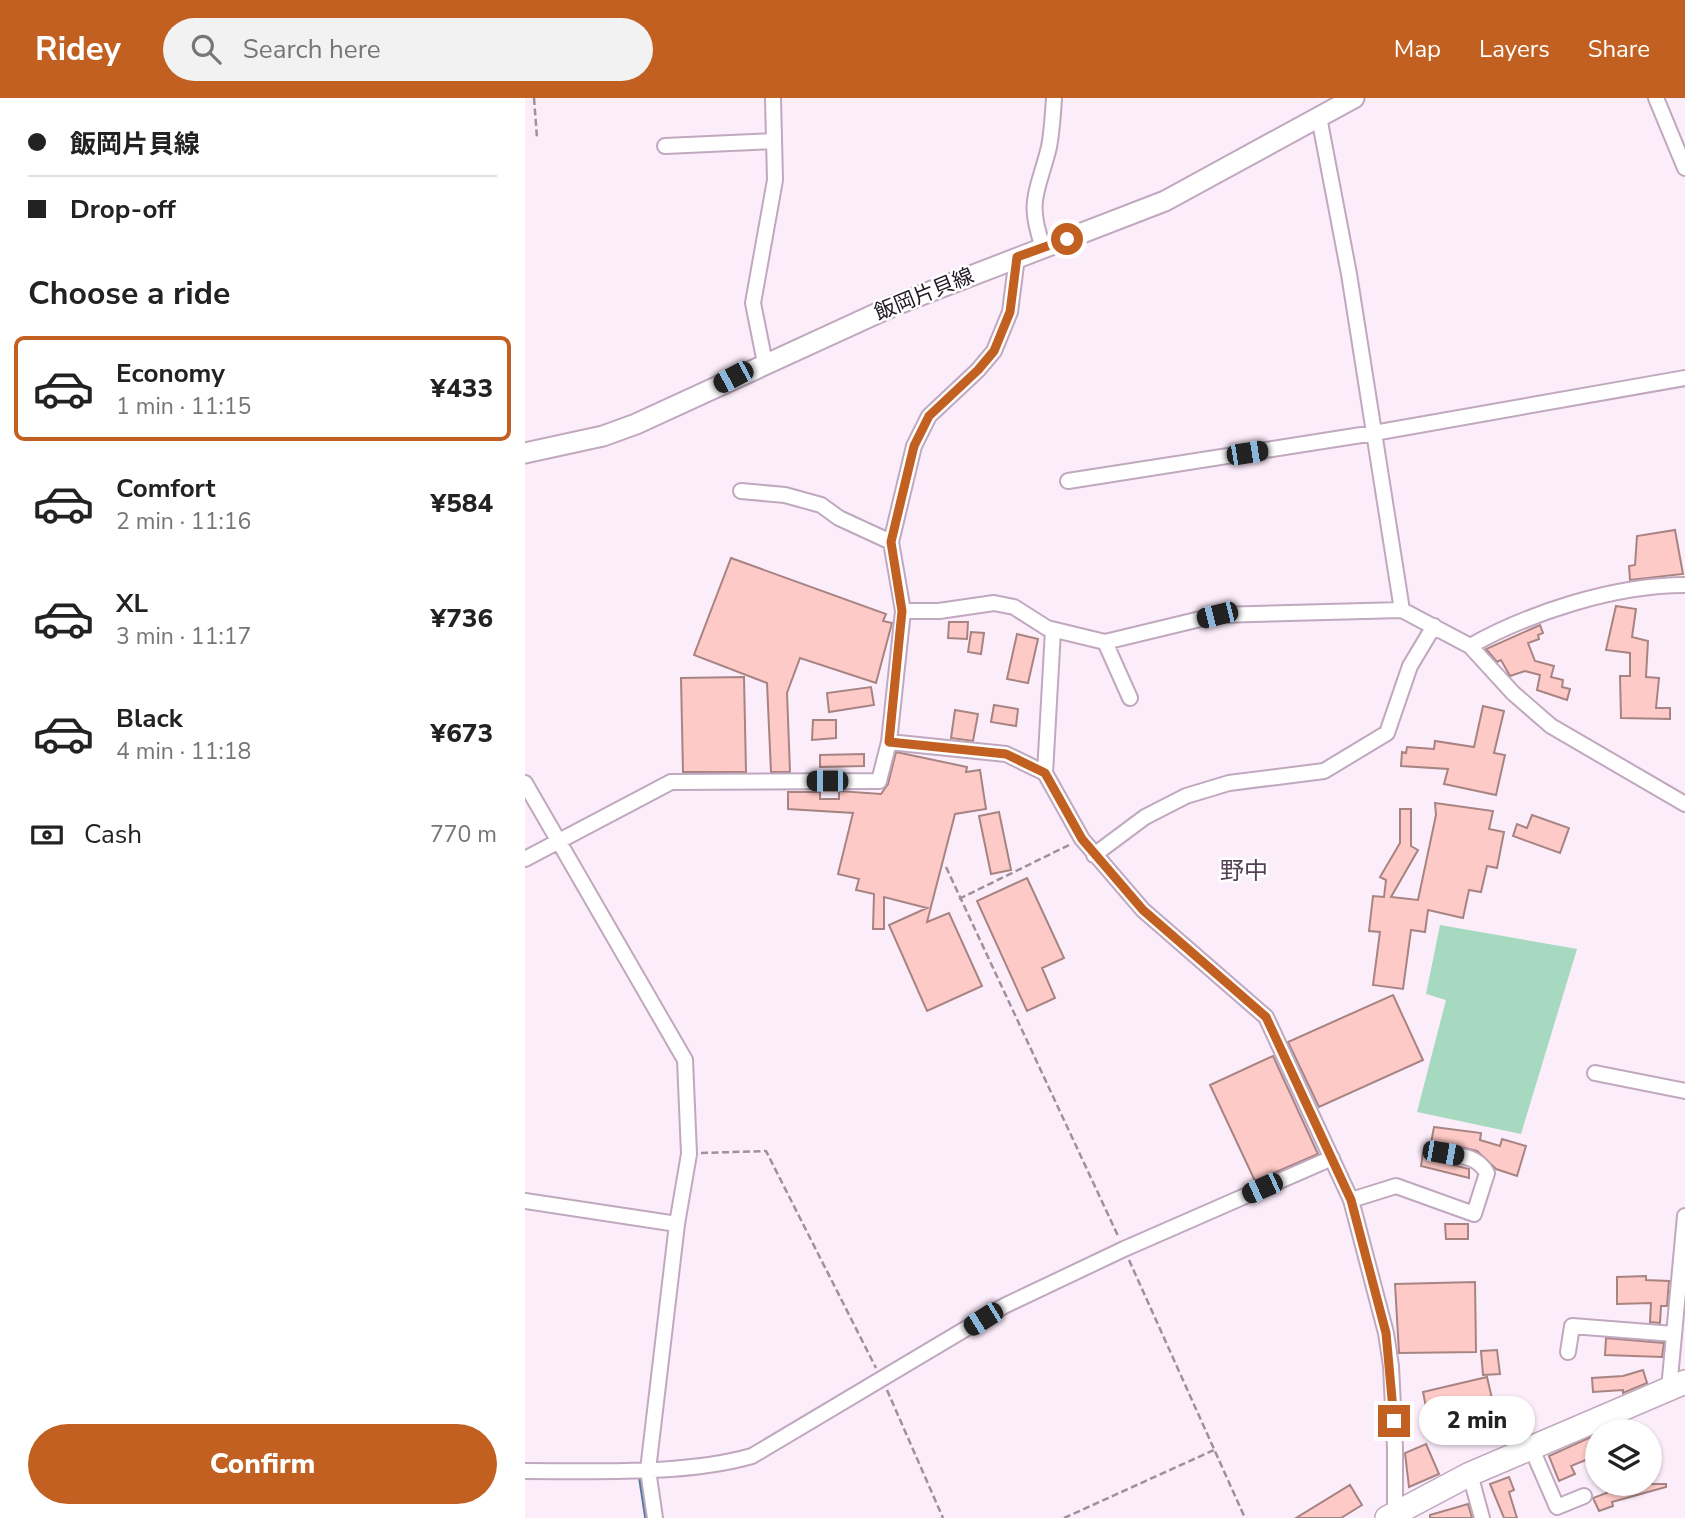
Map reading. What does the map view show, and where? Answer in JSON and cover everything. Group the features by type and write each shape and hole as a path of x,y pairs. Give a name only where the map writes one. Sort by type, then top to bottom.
{"main road":[{"name":"飯岡片貝線","path":"525,453 603,436 636,424 893,306 1165,201 1354,98"},
{"path":"1392,1516 1470,1474 1677,1386"}],"street":[{"path":"765,363 753,303 775,180 773,98"},
{"path":"1043,247 1033,205 1035,185 1049,147 1054,98"},
{"path":"1655,98 1685,168"},
{"path":"1319,117 1349,274 1402,610"},
{"path":"665,146 774,141"},
{"path":"525,859 671,782 879,781 889,742 902,611 891,542 914,446 929,416 978,370 1003,334 1010,312 1017,257"},
{"path":"1068,481 1374,433 1685,378"},
{"path":"741,491 785,495 821,505 839,518 891,542"},
{"path":"1470,646 1519,620 1619,592 1685,585"},
{"path":"902,611 939,611 994,603 1014,607 1053,630 1105,642 1217,615 1402,610 1470,646 1513,694 1551,726 1685,804"},
{"path":"1094,855 1145,817 1186,796 1229,783 1324,771 1387,733 1410,666 1434,626"},
{"path":"1053,630 1045,773 1082,839 1143,910 1266,1017 1351,1200 1386,1333 1391,1366 1392,1516"},
{"path":"1105,642 1130,698"},
{"path":"889,742 1006,754 1045,773"},
{"path":"525,783 685,1060 689,1154 677,1224 648,1470 655,1518"},
{"path":"1595,1073 1685,1091"},
{"path":"1351,1200 1396,1186 1474,1214 1487,1173 1481,1162 1474,1158 1443,1153"},
{"path":"525,1471 648,1470 733,1461 751,1456 883,1381 1004,1306 1124,1249 1332,1158"},
{"path":"525,1201 677,1224"},
{"path":"1677,1386 1674,1334 1685,1216"},
{"path":"1569,1352 1572,1326 1674,1334"},
{"path":"1531,1447 1557,1507 1584,1496"},
{"path":"1470,1474 1482,1518"}],"path":[{"path":"534,98 537,138"},
{"path":"959,899 1082,839"},
{"path":"946,867 1124,1249 1245,1518"},
{"path":"689,1154 766,1151 883,1381 943,1518"},
{"path":"1064,1518 1214,1450"}],"green space":[{"path":"1440,925 1577,949 1521,1134 1417,1112 1446,1000 1426,994"}],"building":[{"path":"1675,530 1683,574 1630,580 1629,566 1635,565 1637,536"},
{"path":"731,558 886,614 883,621 892,623 876,683 800,658 787,693 790,772 771,772 767,683 694,655"},
{"path":"1616,606 1636,609 1632,637 1648,641 1646,677 1659,678 1656,708 1670,708 1670,719 1621,718 1620,676 1630,676 1630,653 1606,650"},
{"path":"949,622 968,622 967,639 948,638"},
{"path":"1540,625 1543,633 1538,635 1539,639 1528,643 1535,661 1554,666 1551,677 1563,680 1562,687 1570,689 1567,700 1537,690 1540,675 1525,671 1510,676 1501,660 1497,662 1486,649"},
{"path":"971,632 984,633 981,654 968,652"},
{"path":"1017,634 1038,639 1028,683 1007,679"},
{"path":"744,677 746,772 683,772 681,678"},
{"path":"871,687 874,705 829,712 827,693"},
{"path":"994,705 1018,709 1016,726 991,722"},
{"path":"1483,706 1504,711 1494,753 1505,755 1496,795 1444,784 1448,769 1401,766 1402,752 1406,753 1407,747 1434,749 1435,741 1474,747"},
{"path":"955,710 978,714 973,741 951,738"},
{"path":"813,720 836,720 836,738 812,740"},
{"path":"896,752 967,767 966,772 980,770 986,809 955,814 927,922 949,913 982,986 927,1011 889,925 927,908 884,897 884,929 873,929 874,894 856,890 859,879 838,874 853,813 788,809 788,792 820,792 820,799 839,799 839,791 881,794 888,784"},
{"path":"864,754 864,766 820,767 820,755"},
{"path":"1435,803 1493,811 1489,829 1504,832 1497,868 1487,866 1481,892 1469,890 1463,918 1428,910 1425,932 1411,930 1403,989 1373,985 1380,932 1369,931 1373,896 1384,897 1386,880 1380,877 1400,843 1400,809 1411,809 1411,846 1418,850 1391,897 1418,900 1436,815"},
{"path":"999,812 1011,870 991,874 979,816"},
{"path":"1532,815 1569,828 1560,853 1513,836 1517,824 1527,828"},
{"path":"1027,878 1064,958 1042,968 1055,998 1027,1011 977,901"},
{"path":"1393,995 1423,1060 1319,1107 1288,1042"},
{"path":"1273,1056 1318,1154 1255,1181 1210,1085"},
{"path":"1434,1127 1481,1133 1480,1140 1500,1146 1502,1139 1526,1146 1517,1176 1496,1169 1477,1151 1444,1143 1435,1148 1434,1157 1441,1162 1469,1169 1469,1178 1421,1166 1423,1153 1429,1154"},
{"path":"1445,1224 1468,1224 1468,1239 1446,1239"},
{"path":"1646,1276 1646,1280 1669,1281 1667,1306 1661,1306 1660,1323 1650,1322 1651,1303 1617,1304 1617,1277"},
{"path":"1475,1282 1476,1352 1399,1353 1395,1284"},
{"path":"1606,1338 1664,1343 1662,1357 1605,1355"},
{"path":"1497,1350 1500,1374 1483,1375 1481,1351"},
{"path":"1643,1370 1647,1383 1623,1393 1623,1390 1593,1392 1592,1378 1623,1376"},
{"path":"1487,1377 1493,1403 1472,1408 1473,1413 1429,1422 1423,1392"},
{"path":"1585,1440 1585,1460 1571,1466 1575,1474 1559,1481 1549,1456"},
{"path":"1426,1444 1439,1474 1409,1487 1405,1453"},
{"path":"1509,1477 1514,1490 1509,1492 1517,1518 1504,1518 1490,1484"},
{"path":"1350,1485 1362,1505 1341,1518 1296,1518"},
{"path":"1634,1496 1612,1502 1613,1506 1599,1511 1593,1498"},
{"path":"1468,1504 1472,1518 1430,1518 1430,1515"}],"waterway":[{"path":"640,1479 646,1518"}],"district":[{"name":"野中","path":"1244,871"}],"route":[{"path":"1067,239 1017,257 1010,312 994,351 978,370 929,416 914,446 891,542 902,611 889,742 1006,754 1045,773 1082,839 1143,910 1266,1017 1351,1200 1386,1333 1394,1421"}]}
